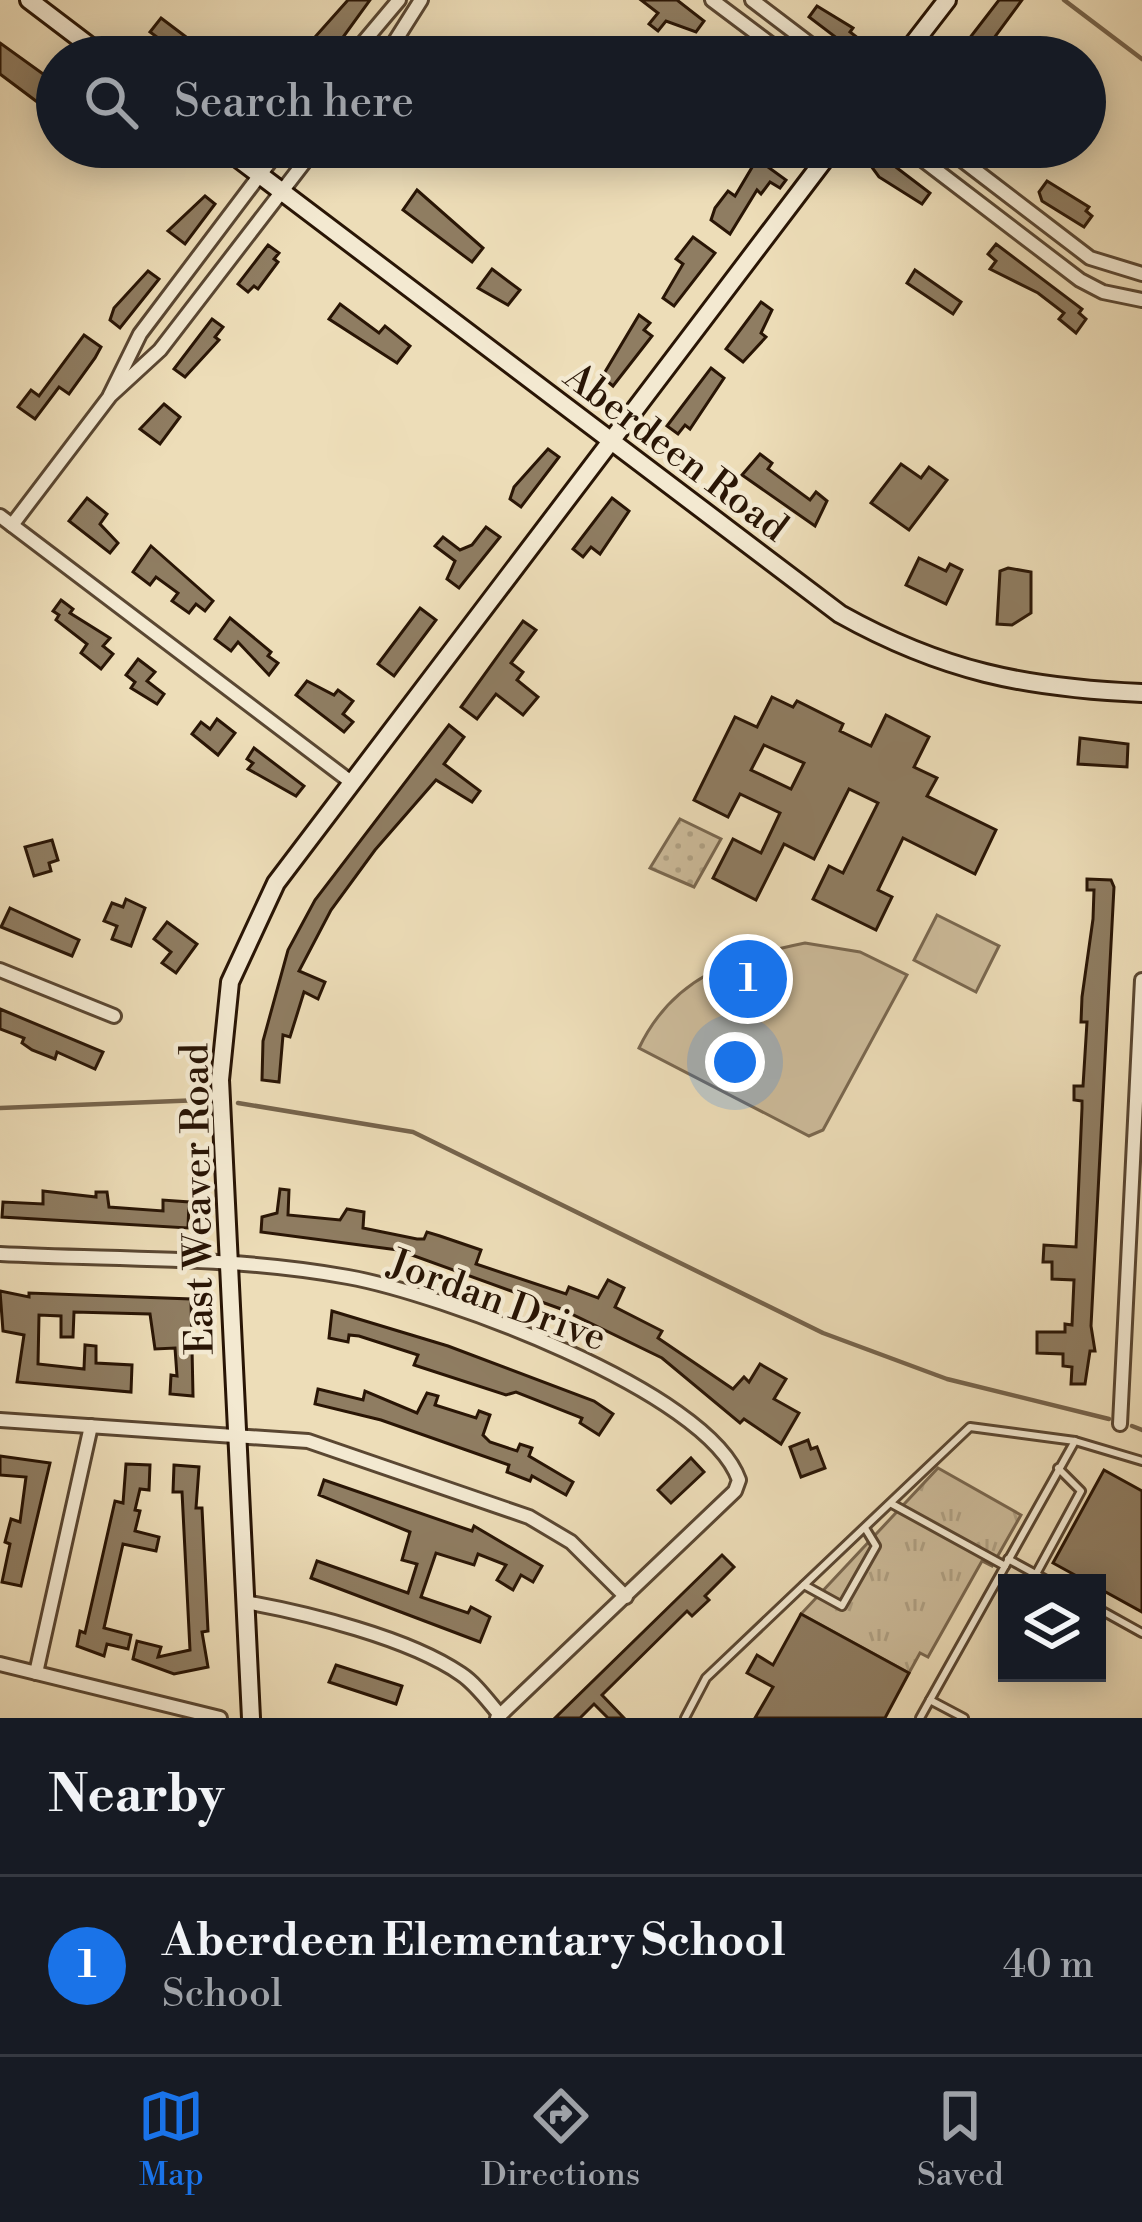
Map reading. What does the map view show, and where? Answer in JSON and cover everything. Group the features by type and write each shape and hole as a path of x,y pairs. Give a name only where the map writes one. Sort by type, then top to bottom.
{"street":[{"path":"29,0 76,36"},
{"path":"369,36 399,0"},
{"path":"398,36 421,0"},
{"path":"712,0 760,36"},
{"path":"752,0 799,36"},
{"path":"919,36 947,0"},
{"name":"Aberdeen Road","path":"250,168 805,590 894,644 952,667 1020,683 1142,693"},
{"path":"110,396 140,334 264,168"},
{"path":"300,168 160,350 110,396 6,521 351,782"},
{"name":"East Weaver Road","path":"251,1718 220,1080 230,982 276,883 818,168"},
{"path":"933,168 1080,280 1103,292 1142,300"},
{"path":"972,168 1090,258 1142,274"},
{"path":"0,970 114,1016"},
{"path":"1120,1424 1142,980"},
{"name":"Jordan Drive","path":"0,1254 227,1265 347,1277 561,1347 650,1395 687,1424 735,1469 739,1480 735,1491 499,1716"},
{"path":"1126,1319 1142,1322"},
{"path":"0,1420 236,1432 308,1441 529,1516 571,1542 626,1597"},
{"path":"36,1673 91,1426"},
{"path":"245,1602 285,1609 439,1661 464,1676 499,1716"},
{"path":"0,1664 220,1718"}],"lane":[{"path":"685,1718 706,1678 970,1427 986,1425 1075,1441 1142,1461"},
{"path":"920,1718 1075,1441"},
{"path":"892,1503 1036,1574 1082,1491 1058,1468"},
{"path":"804,1586 842,1606 877,1546 865,1528"},
{"path":"1106,1613 1142,1633"},
{"path":"930,1700 964,1718"}],"green space":[{"path":"680,819 721,839 694,887 650,868"},
{"path":"937,915 999,946 976,992 914,960"},
{"path":"805,943 860,952 907,975 823,1130 809,1136 639,1048 669,1004 707,974"},
{"path":"938,1468 1021,1515 992,1566 982,1561 928,1657 920,1653 909,1673 801,1614"}],"building":[{"path":"348,0 370,0 344,36 316,36"},
{"path":"641,0 677,0 704,21 696,32 666,21 658,31 649,24 658,13"},
{"path":"999,0 1022,0 995,36 971,36"},
{"path":"817,6 853,28 850,32 855,36 834,36 809,17"},
{"path":"161,18 185,36 155,36 150,32"},
{"path":"0,43 36,69 36,101 0,74"},
{"path":"752,168 769,168 786,180 780,188 770,182 761,194 757,190 730,234 711,220 728,191 735,196"},
{"path":"872,168 897,168 930,193 922,204"},
{"path":"1047,181 1089,207 1086,211 1092,216 1084,227 1042,201 1039,192"},
{"path":"417,190 483,248 472,262 403,210"},
{"path":"205,196 215,204 185,244 168,231"},
{"path":"693,237 715,253 674,306 663,298 683,264 676,259"},
{"path":"996,244 1082,309 1079,313 1086,319 1076,333 1059,319 1064,313 1038,293 990,269 996,261 988,254"},
{"path":"268,245 279,253 274,259 278,262 258,289 254,286 248,292 238,284"},
{"path":"492,269 520,290 508,305 478,288"},
{"path":"915,270 961,302 953,314 907,283"},
{"path":"148,271 159,279 120,328 110,320 114,308"},
{"path":"761,302 772,310 761,333 766,337 743,362 726,349"},
{"path":"340,304 379,333 385,326 410,346 397,363 329,319"},
{"path":"639,315 650,323 644,330 652,336 613,386 602,377"},
{"path":"212,319 223,327 215,337 219,340 185,377 174,369"},
{"path":"84,335 101,347 69,394 59,387 35,419 18,407 31,390 39,396"},
{"path":"711,368 724,378 690,429 685,425 678,434 667,426"},
{"path":"164,404 180,417 160,444 140,429"},
{"path":"548,449 559,457 521,507 510,499 514,487"},
{"path":"760,454 772,463 768,469 810,500 816,492 827,501 815,526 742,475"},
{"path":"901,464 921,478 929,467 947,480 909,530 871,503"},
{"path":"87,498 107,514 100,524 118,543 110,553 69,521"},
{"path":"612,498 629,511 600,554 591,547 583,557 573,549"},
{"path":"486,527 500,537 459,588 447,579 455,561 435,546 443,537 460,550 472,545"},
{"path":"151,546 213,601 205,611 196,604 189,613 172,601 178,593 156,577 150,585 133,572"},
{"path":"919,558 946,571 950,564 962,570 946,604 906,585"},
{"path":"1000,571 1031,572 1031,613 1012,625 997,624"},
{"path":"61,600 73,609 70,613 110,638 103,646 113,654 101,669 81,653 87,644 56,620 59,615 53,611"},
{"path":"420,608 436,620 394,676 378,664"},
{"path":"230,618 271,652 268,656 278,663 269,675 238,642 231,651 215,639"},
{"path":"523,621 536,630 511,663 523,672 517,680 538,697 523,715 496,694 477,719 461,707"},
{"path":"138,659 155,672 147,681 164,694 157,704 131,688 135,682 126,675"},
{"path":"307,681 334,695 338,690 353,701 343,714 353,722 344,732 296,695"},
{"path":"772,697 793,707 797,701 843,724 840,731 871,746 886,715 929,737 914,767 937,778 927,796 996,830 975,874 903,838 878,890 892,897 876,930 813,899 829,866 843,873 878,803 849,789 814,859 784,844 756,900 713,878 733,839 761,853 780,813 740,794 728,817 694,800 735,717 757,727","holes":["764,745 804,763 791,789 751,770"]},
{"path":"217,719 235,733 218,755 192,734 201,722 210,729"},
{"path":"449,725 464,737 444,764 480,791 472,802 436,780 375,850 331,910 299,971 325,982 318,999 304,992 290,1037 283,1035 279,1082 262,1080 263,1041 288,950 315,900"},
{"path":"1080,738 1128,744 1127,767 1078,764"},
{"path":"254,748 304,786 296,796 248,769 253,763 247,759"},
{"path":"52,840 58,860 49,863 51,871 34,876 25,847"},
{"path":"1087,879 1111,880 1114,887 1091,1326 1095,1351 1090,1351 1085,1384 1071,1384 1072,1367 1063,1366 1063,1354 1037,1353 1037,1332 1065,1332 1065,1324 1072,1325 1074,1280 1052,1279 1052,1262 1043,1262 1044,1245 1076,1247 1082,1101 1074,1100 1074,1086 1083,1086 1087,1022 1081,1022 1082,997 1094,890 1087,890"},
{"path":"126,899 145,908 131,946 112,939 117,926 104,921 112,903 123,907"},
{"path":"10,908 79,940 72,956 1,927"},
{"path":"167,922 197,944 176,973 162,963 171,952 154,939"},
{"path":"0,1009 103,1052 95,1069 57,1052 55,1059 32,1050 22,1043 24,1038 0,1029"},
{"path":"280,1189 289,1190 288,1215 340,1220 347,1209 364,1212 363,1228 417,1239 424,1239 427,1232 440,1236 481,1250 476,1264 566,1294 569,1287 598,1298 608,1280 624,1288 615,1307 662,1331 658,1338 733,1389 744,1377 749,1382 760,1364 786,1379 774,1399 799,1413 781,1444 744,1419 740,1423 662,1358 561,1309 398,1250 261,1232 262,1217 277,1213"},
{"path":"43,1191 96,1197 96,1192 107,1192 109,1207 163,1211 163,1200 189,1202 188,1228 2,1217 3,1202 43,1204"},
{"path":"0,1291 29,1297 29,1293 191,1299 193,1396 170,1394 171,1375 177,1376 175,1348 155,1349 150,1314 74,1312 73,1337 61,1337 61,1316 39,1315 38,1364 84,1369 85,1345 96,1346 96,1363 132,1365 131,1392 17,1382 24,1335 3,1331"},
{"path":"332,1311 448,1346 594,1401 613,1414 599,1435 580,1423 582,1418 516,1392 506,1395 414,1365 418,1355 359,1336 349,1335 348,1342 329,1338"},
{"path":"318,1389 363,1400 365,1391 417,1413 427,1393 438,1396 435,1405 476,1418 479,1411 490,1415 483,1435 490,1442 517,1451 520,1444 532,1448 529,1456 573,1482 566,1495 532,1476 530,1481 507,1472 509,1465 381,1420 315,1404"},
{"path":"808,1440 811,1449 817,1447 825,1468 801,1477 790,1447"},
{"path":"0,1456 50,1463 21,1586 2,1582 10,1544 5,1542 11,1519 20,1522 26,1477 0,1475"},
{"path":"691,1458 704,1472 671,1503 658,1490"},
{"path":"126,1464 150,1465 149,1490 140,1489 135,1510 140,1511 135,1531 159,1537 156,1551 123,1544 104,1628 131,1635 128,1649 107,1644 104,1656 77,1646 80,1631 85,1633 115,1501 123,1503"},
{"path":"174,1465 199,1467 196,1508 202,1508 208,1631 202,1632 208,1667 174,1674 133,1659 137,1641 161,1647 158,1657 190,1650 182,1492 173,1492"},
{"path":"1104,1470 1142,1491 1142,1612 1106,1592 1106,1574 1073,1574 1053,1563"},
{"path":"324,1480 472,1531 474,1526 542,1566 533,1582 521,1575 513,1590 497,1580 506,1565 478,1554 474,1565 436,1553 421,1597 468,1613 471,1607 490,1617 480,1642 311,1578 317,1561 408,1593 417,1564 402,1560 410,1532 319,1495"},
{"path":"722,1555 734,1567 705,1596 709,1600 692,1616 687,1611 602,1695 624,1718 608,1718 594,1704 580,1718 555,1718"},
{"path":"801,1614 909,1673 885,1718 755,1718 773,1687 747,1673 757,1655 773,1665"},
{"path":"336,1665 402,1686 396,1704 329,1682"}],"waterway":[{"path":"1064,0 1142,59"},
{"path":"0,1108 202,1100"},
{"path":"238,1103 413,1132 823,1333 947,1379 1109,1419"},
{"path":"1132,1426 1142,1430"}],"place":[{"name":"Aberdeen Elementary School","path":"748,979"}]}
